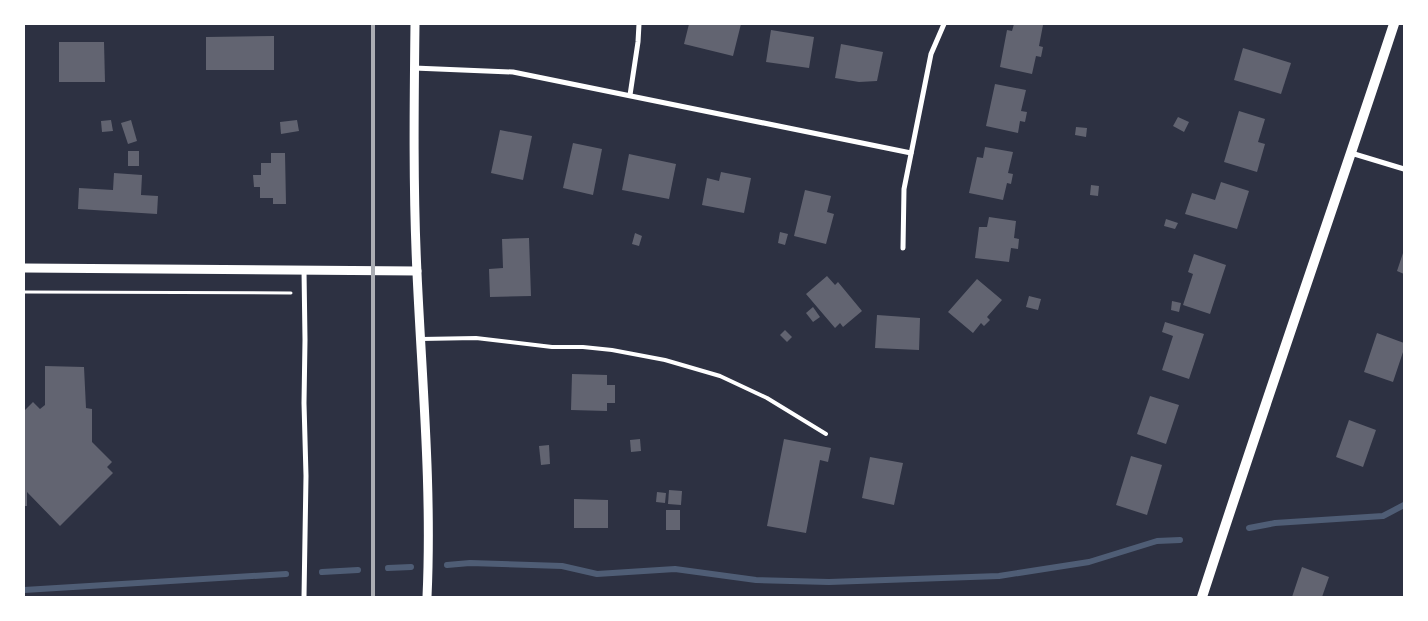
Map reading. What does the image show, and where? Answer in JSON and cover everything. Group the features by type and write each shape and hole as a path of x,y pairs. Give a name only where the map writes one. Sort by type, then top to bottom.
{"main road":[{"path":"1202,597 1394,24"}],"street":[{"path":"415,24 417,271 430,540 427,597"},
{"path":"630,95 639,24"},
{"path":"903,248 904,188 931,54 944,24"},
{"path":"414,68 513,72 911,153"},
{"path":"1352,153 1404,169"},
{"path":"24,268 417,271"},
{"path":"304,270 306,476 304,597"}],"lane":[{"path":"421,339 476,338 552,347 583,347 612,350 664,360 720,376 767,398 826,434"}],"path":[{"path":"24,292 304,293"}],"building":[{"path":"689,24 741,24 733,56 684,44"},
{"path":"1014,24 1043,25 1039,46 1043,47 1041,57 1036,56 1032,74 1000,67 1007,30 1012,31"},
{"path":"771,30 814,37 809,68 766,62"},
{"path":"274,36 274,70 206,70 206,37"},
{"path":"59,42 104,42 105,82 59,82"},
{"path":"841,44 883,52 877,81 859,82 835,78"},
{"path":"1243,48 1291,63 1281,94 1234,80"},
{"path":"995,84 1026,90 1021,111 1027,112 1025,122 1020,121 1018,133 986,126"},
{"path":"1239,111 1265,119 1258,142 1265,144 1257,172 1224,162"},
{"path":"1178,117 1189,122 1184,132 1173,126"},
{"path":"111,120 113,131 102,132 101,121"},
{"path":"131,120 137,141 128,144 121,123"},
{"path":"297,120 299,131 281,134 280,122"},
{"path":"1076,127 1087,128 1086,137 1075,135"},
{"path":"500,130 532,136 523,180 491,173"},
{"path":"573,143 602,149 593,195 563,188"},
{"path":"985,147 1013,152 1008,173 1013,174 1011,184 1007,183 1003,200 969,193 977,157 983,158"},
{"path":"128,151 139,151 139,166 128,166"},
{"path":"271,153 285,153 286,204 273,204 273,198 260,198 260,187 254,187 253,175 261,175 261,163 271,163"},
{"path":"629,154 676,164 669,199 622,190"},
{"path":"721,172 751,178 744,213 702,205 707,178 719,181"},
{"path":"114,173 142,175 141,195 158,196 157,214 78,209 79,188 113,190"},
{"path":"1221,182 1249,191 1237,229 1185,214 1192,193 1215,200"},
{"path":"1091,185 1099,186 1098,196 1090,195"},
{"path":"805,190 831,196 827,212 834,214 826,244 794,236"},
{"path":"989,217 1016,221 1014,238 1019,239 1018,249 1011,248 1009,262 975,258 979,227 987,227"},
{"path":"1166,219 1178,223 1175,229 1164,226"},
{"path":"780,232 788,234 785,245 778,243"},
{"path":"635,233 642,236 639,246 632,244"},
{"path":"529,238 531,296 490,297 489,269 503,268 502,239"},
{"path":"1404,250 1404,274 1397,271"},
{"path":"1194,254 1226,265 1210,314 1183,305 1193,274 1188,272"},
{"path":"827,276 835,285 838,282 862,311 843,327 840,323 835,328 806,294"},
{"path":"977,279 1002,300 987,317 990,320 984,326 981,323 973,333 948,312"},
{"path":"1029,296 1041,299 1038,310 1026,307"},
{"path":"1172,301 1181,303 1179,312 1171,310"},
{"path":"813,307 820,317 813,322 806,313"},
{"path":"877,315 920,318 919,350 875,348"},
{"path":"1165,322 1204,334 1189,379 1162,370 1173,336 1162,332"},
{"path":"785,330 792,337 787,342 780,335"},
{"path":"1377,333 1404,343 1404,349 1393,382 1364,372"},
{"path":"45,366 84,367 86,408 92,409 92,442 112,462 107,467 113,473 60,526 27,492 27,506 24,506 24,411 33,402 40,409 45,405"},
{"path":"572,374 607,375 607,385 615,385 615,403 607,403 607,411 571,410"},
{"path":"1150,396 1179,405 1166,444 1137,434"},
{"path":"1349,420 1376,430 1363,467 1336,457"},
{"path":"640,439 641,451 631,452 630,440"},
{"path":"784,439 831,448 828,462 820,460 806,533 767,526"},
{"path":"549,445 550,464 541,465 539,446"},
{"path":"1131,456 1162,465 1147,515 1116,505"},
{"path":"870,457 903,463 894,505 862,498"},
{"path":"669,490 682,491 681,505 668,504"},
{"path":"657,492 666,493 665,503 656,502"},
{"path":"574,499 608,500 608,528 574,528"},
{"path":"666,510 680,510 680,530 666,530"},
{"path":"1302,567 1329,577 1322,597 1292,597"}],"waterway":[{"path":"1249,528 1275,523 1383,516 1404,505"},
{"path":"447,565 470,563 562,566 597,574 675,569 756,580 829,582 999,576 1089,562 1157,541 1180,540"},
{"path":"388,568 411,567"},
{"path":"322,572 358,570"},
{"path":"24,590 286,574"}],"railway":[{"path":"373,24 373,597"}]}
